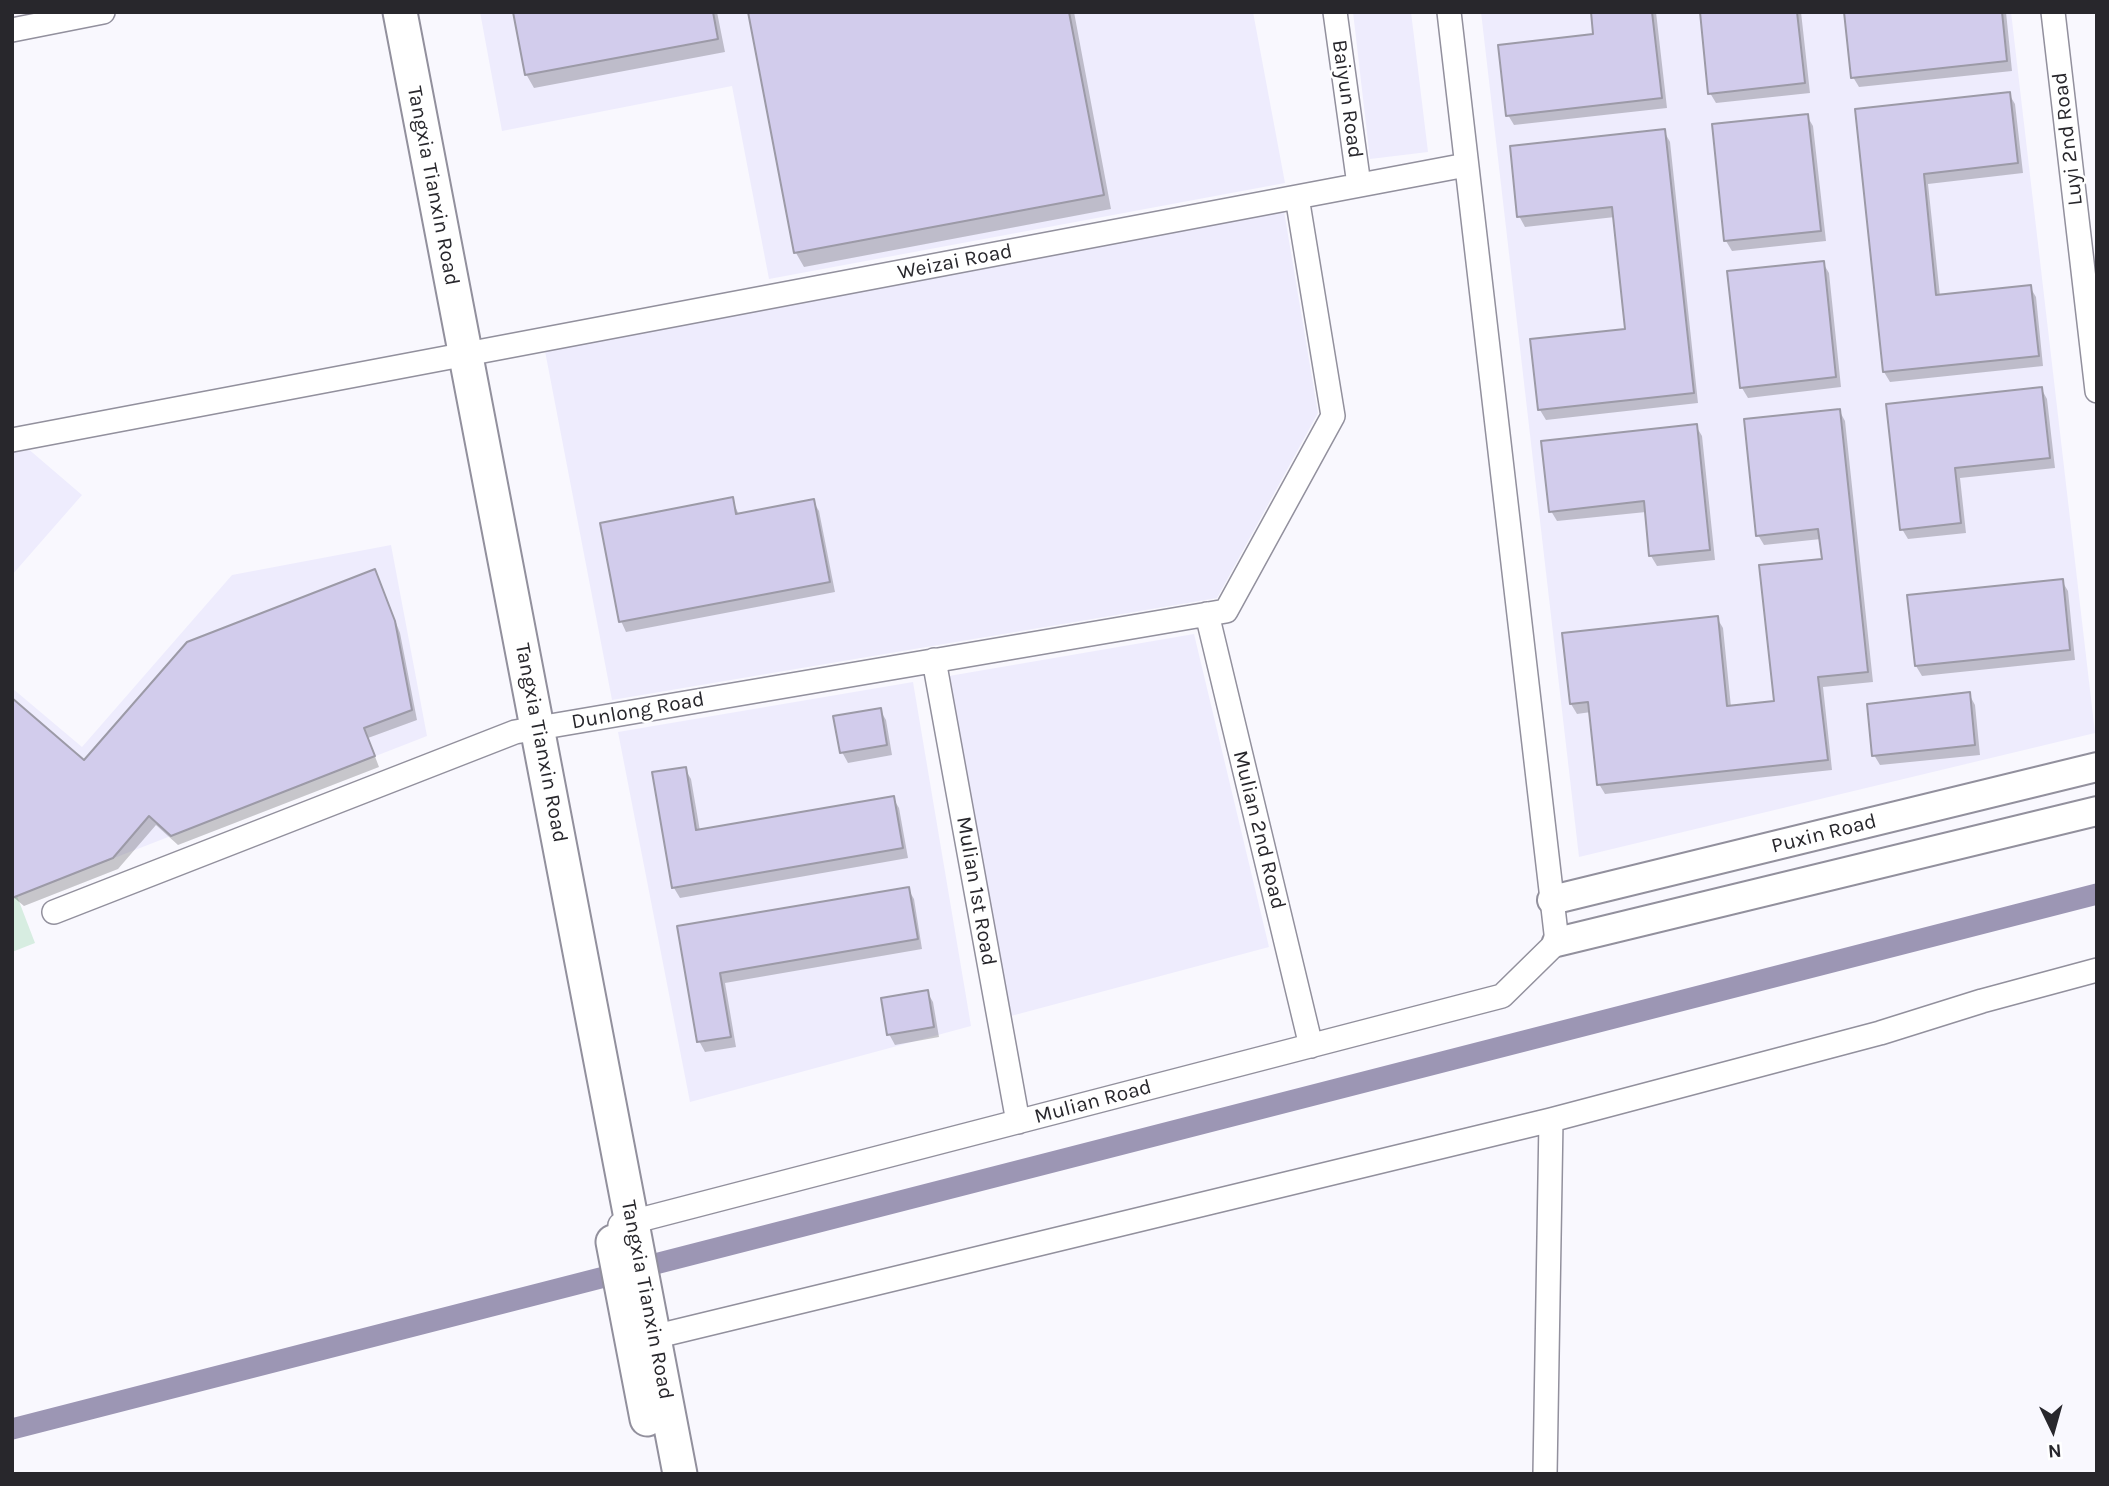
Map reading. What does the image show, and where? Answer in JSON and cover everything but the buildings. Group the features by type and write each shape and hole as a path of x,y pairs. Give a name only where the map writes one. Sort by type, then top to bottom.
{"main road":[{"name":"Tangxia Tianxin Road","path":"377,12 455,356"},
{"name":"Tangxia Tianxin Road","path":"400,12 455,356 526,730 641,1326 680,1474"},
{"name":"Tangxia Tianxin Road","path":"641,1326 657,1474"}],"street":[{"path":"12,30 103,12"},
{"name":"Baiyun Road","path":"1335,12 1359,185"},
{"path":"1449,12 1557,942"},
{"name":"Luyi 2nd Road","path":"2053,12 2097,391"},
{"name":"Weizai Road","path":"12,440 1466,165"},
{"path":"1207,614 1226,611 1333,416 1297,197"},
{"name":"Dunlong Road","path":"54,912 526,730 1207,614"},
{"name":"Mulian 2nd Road","path":"1207,614 1311,1046"},
{"name":"Mulian 1st Road","path":"934,660 1018,1122"},
{"name":"Puxin Road","path":"1552,900 2097,768"},
{"name":"Puxin Road","path":"1557,942 2097,811"},
{"name":"Mulian Road","path":"622,1225 1502,996 1557,942"},
{"path":"641,1326 1551,1120 1880,1033 1982,1001 2097,971"},
{"path":"1545,1474 1551,1120"}],"shaded area":[{"path":"480,12 1253,12 1285,183 769,279 732,86 502,131"},
{"path":"1353,12 1411,12 1428,152 1370,159"},
{"path":"1481,12 2011,12 2095,733 1579,857"},
{"path":"1284,211 1318,413 1217,598 612,700 545,351"},
{"path":"12,435 82,495 12,575"},
{"path":"391,545 427,736 17,896 12,892 12,688 82,747 232,575"},
{"path":"1194,634 1269,947 1011,1016 949,676"},
{"path":"913,682 971,1026 690,1102 618,732"}],"green space":[{"path":"12,892 17,896 35,943 12,952"}],"waterway":[{"path":"12,1429 2097,894"}]}
